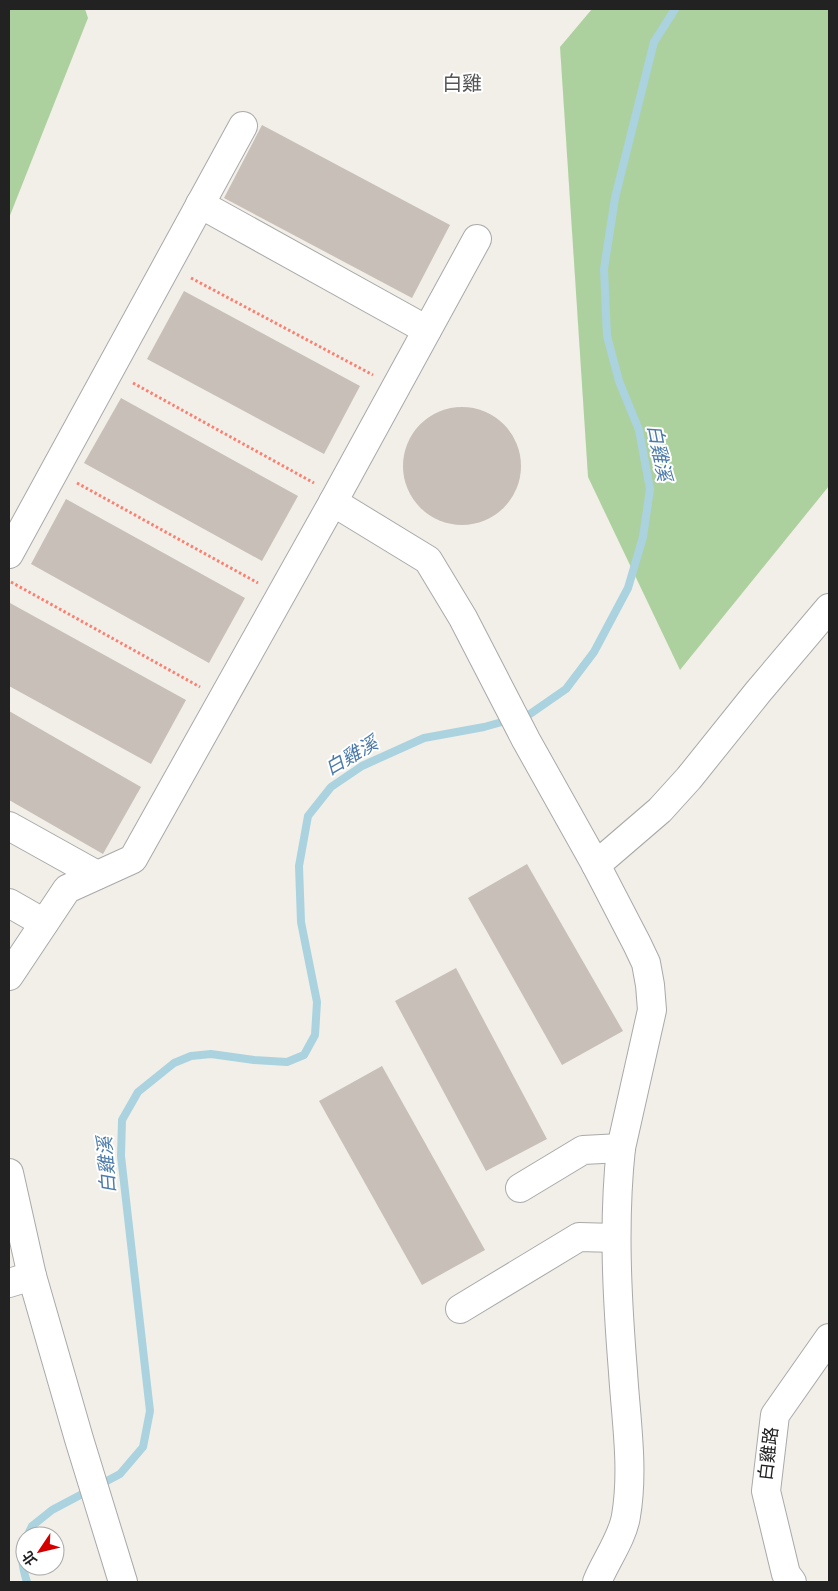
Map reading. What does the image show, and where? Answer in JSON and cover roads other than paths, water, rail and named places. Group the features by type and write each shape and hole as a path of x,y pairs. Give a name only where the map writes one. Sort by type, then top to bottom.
{"street":[{"path":"9,554 243,126"},
{"path":"200,204 427,330"},
{"path":"9,976 67,889 134,859 477,239"},
{"path":"334,499 428,560 463,618 526,740 596,865 646,963 652,1010 621,1148 616,1238 619,1327 630,1459 629,1493 626,1519 597,1582"},
{"path":"596,865 660,810 689,778 829,608"},
{"path":"9,826 97,875"},
{"path":"9,903 44,923"},
{"path":"520,1188 583,1150 621,1148"},
{"path":"9,1173 21,1279 79,1440 123,1582"},
{"path":"460,1309 579,1237 616,1238"},
{"name":"白雞路","path":"792,1582 786,1574 766,1490 775,1415 829,1338"}],"waterway":[{"name":"白雞溪","path":"521,717 530,714 566,689 594,652 628,588 643,537 650,489 639,430 619,381 607,336 604,269 615,198 654,42 675,9"},
{"name":"白雞溪","path":"32,1526 52,1510 120,1474 143,1447 150,1411 121,1156 122,1120 138,1092 174,1063 191,1056 211,1054 287,1062 304,1055 315,1035 317,1002 301,922 299,866 308,816 331,787 362,766 424,738 484,727 509,720"},
{"name":"白雞溪","path":"25,1576 27,1582"}],"district":[{"name":"白雞","path":"462,85"}]}
